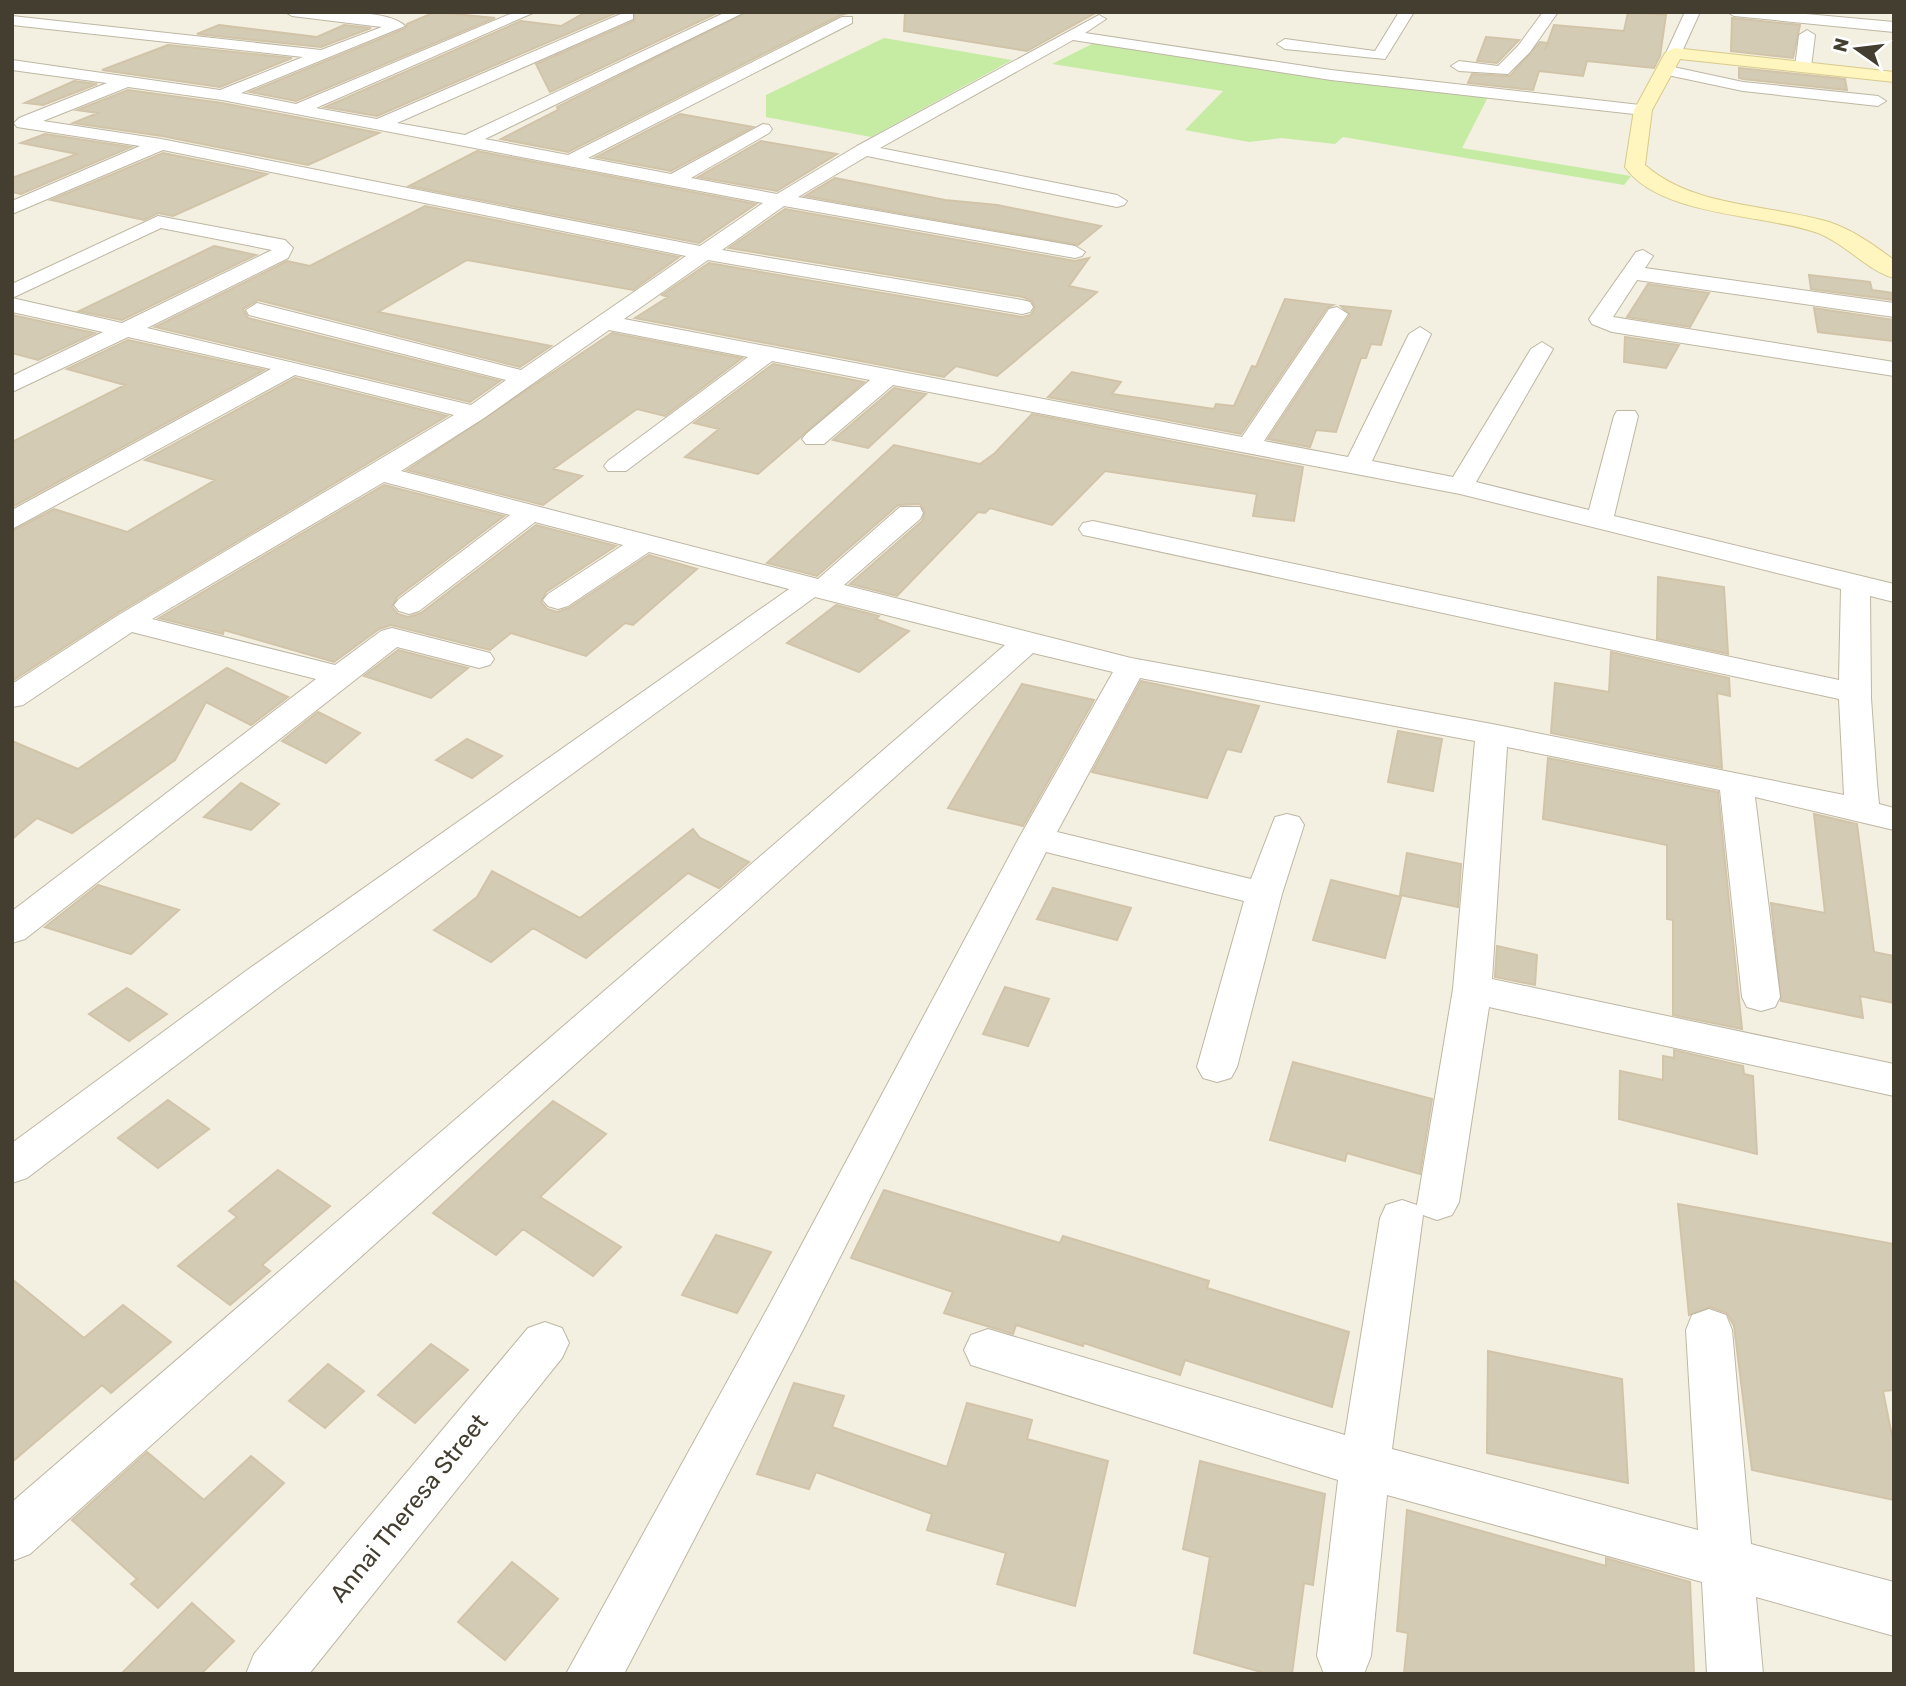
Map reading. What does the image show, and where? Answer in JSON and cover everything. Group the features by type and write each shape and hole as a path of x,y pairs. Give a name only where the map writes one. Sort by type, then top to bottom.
{"street":[{"path":"222,95 397,26 391,23 292,12"},
{"path":"296,110 528,12"},
{"path":"469,140 738,12"},
{"path":"1502,71 1524,50 1551,12"},
{"path":"1693,12 1669,62 1646,88 1635,167 1644,178 1690,197 1820,226 1845,236 1894,271"},
{"path":"1734,12 1894,27"},
{"path":"1268,42 1386,57 1402,13"},
{"path":"380,124 628,16"},
{"path":"12,698 127,622 380,473 475,413 780,200 863,150 1104,17"},
{"path":"12,20 323,55"},
{"path":"573,159 846,20"},
{"path":"90,44 150,22"},
{"path":"1803,67 1807,34"},
{"path":"1070,35 1331,75 1643,110"},
{"path":"12,74 21,66 66,53"},
{"path":"1669,62 1803,67 1894,77"},
{"path":"1669,62 1697,80 1878,101"},
{"path":"1447,64 1530,74"},
{"path":"21,66 222,95 780,200 1075,252"},
{"path":"18,125 125,82"},
{"path":"18,125 161,144 703,253 1022,307"},
{"path":"676,179 763,129"},
{"path":"12,208 161,144"},
{"path":"863,150 1117,201"},
{"path":"12,292 164,221 278,244 283,248 281,254 12,385"},
{"path":"1894,310 1637,264 1600,319 1612,325 1894,369"},
{"path":"12,305 292,367 475,413"},
{"path":"257,310 525,378"},
{"path":"1249,445 1337,314"},
{"path":"603,322 1460,486 1894,593"},
{"path":"1357,466 1420,334"},
{"path":"1460,486 1542,349"},
{"path":"617,466 768,354"},
{"path":"12,521 292,367"},
{"path":"816,439 888,377"},
{"path":"1600,519 1626,416"},
{"path":"380,473 816,588 1131,667 1736,782 1878,815"},
{"path":"409,605 530,513"},
{"path":"12,1166 264,978 816,588 910,513"},
{"path":"1093,529 1854,693"},
{"path":"558,600 645,543"},
{"path":"1856,584 1854,693 1857,769 1878,815"},
{"path":"127,622 340,676"},
{"path":"12,930 393,637 479,659"},
{"path":"12,1536 1027,642"},
{"path":"594,1674 787,1316 1036,838 1131,667"},
{"path":"1343,1656 1365,1465 1419,1210 1472,989 1492,734"},
{"path":"1736,782 1761,997"},
{"path":"1217,1067 1264,894 1287,825"},
{"path":"1036,838 1264,894"},
{"path":"1472,989 1894,1080"},
{"path":"1709,1330 1735,1674"},
{"name":"Annai Theresa Street","path":"274,1674 545,1343"},
{"path":"988,1350 1365,1465 1894,1609"}],"green space":[{"path":"884,38 1012,60 871,137 766,117 766,95"},
{"path":"1096,42 1489,95 1462,148 1631,176 1624,185 1343,137 1335,144 1281,138 1249,142 1185,130 1223,91 1052,64"}],"building":[{"path":"435,12 495,18 296,101 250,92 406,28 407,24"},
{"path":"586,12 618,12 377,116 325,107 521,21 561,26"},
{"path":"635,12 719,12 550,92 536,64 634,21"},
{"path":"747,12 852,12 841,15 568,152 501,139 558,110 557,107"},
{"path":"905,12 1097,12 1027,51 904,31"},
{"path":"1628,12 1666,15 1660,56 1654,68 1587,61 1583,76 1539,71 1533,90 1468,83 1472,74 1510,76 1540,42 1548,43 1554,25 1624,31"},
{"path":"1732,18 1800,25 1793,58 1731,51"},
{"path":"219,25 317,37 344,25 371,28 321,47 197,34"},
{"path":"1486,37 1519,40 1497,63 1477,61"},
{"path":"168,45 292,58 220,87 102,70"},
{"path":"1739,68 1845,79 1847,90 1743,79 1739,78"},
{"path":"74,81 97,84 43,105 25,103"},
{"path":"128,90 222,103 379,133 308,165 162,136 73,123 98,113 77,110"},
{"path":"680,114 753,127 671,171 596,157"},
{"path":"45,134 131,147 21,194 12,192 12,178 77,154 21,143"},
{"path":"761,141 837,154 777,191 698,177"},
{"path":"477,151 756,204 699,243 409,186"},
{"path":"163,153 267,174 173,216 158,213 144,220 51,200"},
{"path":"835,178 945,200 997,205 1101,226 1078,245 805,196"},
{"path":"425,206 679,257 633,290 467,260 378,312 551,346 520,367 258,300 243,309 248,318 500,381 470,402 155,327 287,261 310,266"},
{"path":"785,209 1075,261 1089,258 1069,286 1097,292 997,376 956,366 944,377 635,318 668,297 662,295 709,263 1022,317 1031,315 1035,308 1032,301 1023,297 729,248"},
{"path":"214,246 256,255 122,320 79,311"},
{"path":"1809,275 1870,282 1872,290 1894,293 1894,300 1811,289"},
{"path":"1648,284 1709,293 1690,327 1627,317"},
{"path":"1285,299 1333,305 1327,308 1241,434 1048,397 1072,372 1121,382 1112,394 1214,409 1216,404 1234,406 1252,366 1256,367"},
{"path":"1341,306 1391,311 1381,345 1371,344 1366,358 1361,358 1336,432 1316,430 1310,447 1268,439 1350,315"},
{"path":"1814,308 1894,320 1894,341 1818,332"},
{"path":"12,315 95,333 38,360 12,353"},
{"path":"612,333 742,358 665,416 637,409 553,469 582,476 543,505 407,470"},
{"path":"1625,337 1679,345 1666,368 1624,362"},
{"path":"128,340 264,370 12,507 12,442 125,385 67,369"},
{"path":"773,364 864,382 758,474 685,457 719,429 694,423"},
{"path":"295,378 447,416 116,614 12,681 12,531 54,509 127,532 215,480 145,460"},
{"path":"894,388 926,394 868,448 833,440"},
{"path":"1032,414 1303,467 1294,521 1253,516 1257,494 1105,471 1052,525 990,508 985,513 978,512 897,596 850,584 922,521 925,512 920,504 898,505 817,576 767,563 894,445 980,464 995,453"},
{"path":"384,485 504,516 397,597 392,607 398,614 408,617 421,613 536,525 616,546 546,592 541,602 547,609 557,612 569,608 649,555 697,569 633,625 625,623 586,656 511,633 490,650 391,625 379,629 334,662 224,630 223,634 159,618"},
{"path":"1658,577 1724,587 1728,654 1657,639"},
{"path":"836,605 879,616 876,619 909,631 859,672 787,643"},
{"path":"398,650 468,668 431,698 364,676"},
{"path":"1611,652 1729,678 1730,696 1717,693 1722,768 1551,733 1555,683 1609,692"},
{"path":"227,668 288,697 251,725 206,702 175,760 114,804 72,833 37,818 12,839 12,741 78,769"},
{"path":"1141,681 1259,706 1241,752 1227,749 1207,798 1092,772"},
{"path":"1022,684 1094,700 1023,826 948,808"},
{"path":"318,712 360,733 326,763 282,741"},
{"path":"1398,731 1442,739 1433,791 1388,782"},
{"path":"467,739 502,756 472,778 436,760"},
{"path":"1548,758 1718,792 1742,1029 1673,1015 1673,920 1667,919 1667,845 1543,819"},
{"path":"241,783 279,804 251,830 204,817"},
{"path":"1814,814 1857,824 1874,952 1894,956 1894,1003 1860,996 1863,1018 1781,1001 1771,903 1825,913"},
{"path":"693,829 700,838 749,862 719,888 688,873 586,958 533,928 491,962 434,930 477,897 492,871 580,918"},
{"path":"1407,853 1461,864 1458,907 1400,895"},
{"path":"1331,880 1401,897 1385,958 1313,940"},
{"path":"98,885 179,910 131,954 45,927"},
{"path":"1053,888 1131,908 1117,940 1037,919"},
{"path":"1497,946 1537,955 1535,985 1495,977"},
{"path":"1005,987 1049,999 1028,1046 983,1034"},
{"path":"127,988 167,1014 129,1041 89,1014"},
{"path":"1674,1050 1743,1066 1744,1074 1753,1076 1757,1154 1619,1119 1620,1071 1663,1080 1663,1056 1674,1058"},
{"path":"1293,1062 1432,1099 1420,1174 1347,1153 1345,1161 1270,1140"},
{"path":"168,1100 209,1129 158,1168 118,1138"},
{"path":"553,1101 606,1134 540,1197 621,1247 593,1276 523,1229 496,1255 433,1213"},
{"path":"278,1170 330,1206 262,1265 270,1271 230,1305 178,1266 237,1217 229,1211"},
{"path":"884,1190 1060,1243 1063,1236 1132,1257 1209,1281 1207,1288 1349,1332 1332,1407 1185,1360 1180,1375 1084,1343 1083,1346 1016,1325 1013,1334 944,1313 953,1292 851,1258"},
{"path":"1678,1204 1894,1244 1894,1390 1883,1391 1894,1446 1894,1500 1752,1470 1734,1326 1727,1313 1710,1307 1689,1315"},
{"path":"716,1235 771,1252 737,1313 682,1295"},
{"path":"12,1279 84,1338 123,1305 171,1342 111,1393 102,1385 12,1462"},
{"path":"431,1344 468,1370 415,1423 378,1395"},
{"path":"1488,1351 1622,1379 1628,1483 1487,1453"},
{"path":"328,1364 364,1391 325,1428 289,1401"},
{"path":"794,1383 844,1396 832,1427 947,1467 967,1403 1032,1420 1027,1439 1108,1461 1075,1606 997,1584 1006,1553 927,1530 932,1514 816,1472 809,1489 757,1474"},
{"path":"147,1452 204,1500 251,1456 284,1483 158,1608 131,1584 137,1579 72,1520"},
{"path":"1200,1461 1325,1494 1313,1585 1304,1583 1292,1674 1268,1674 1194,1653 1210,1557 1183,1549"},
{"path":"1407,1510 1606,1566 1606,1558 1690,1582 1694,1674 1404,1674 1408,1633 1397,1631"},
{"path":"512,1562 558,1599 505,1660 458,1622"},
{"path":"192,1603 234,1641 201,1674 121,1674"}]}
